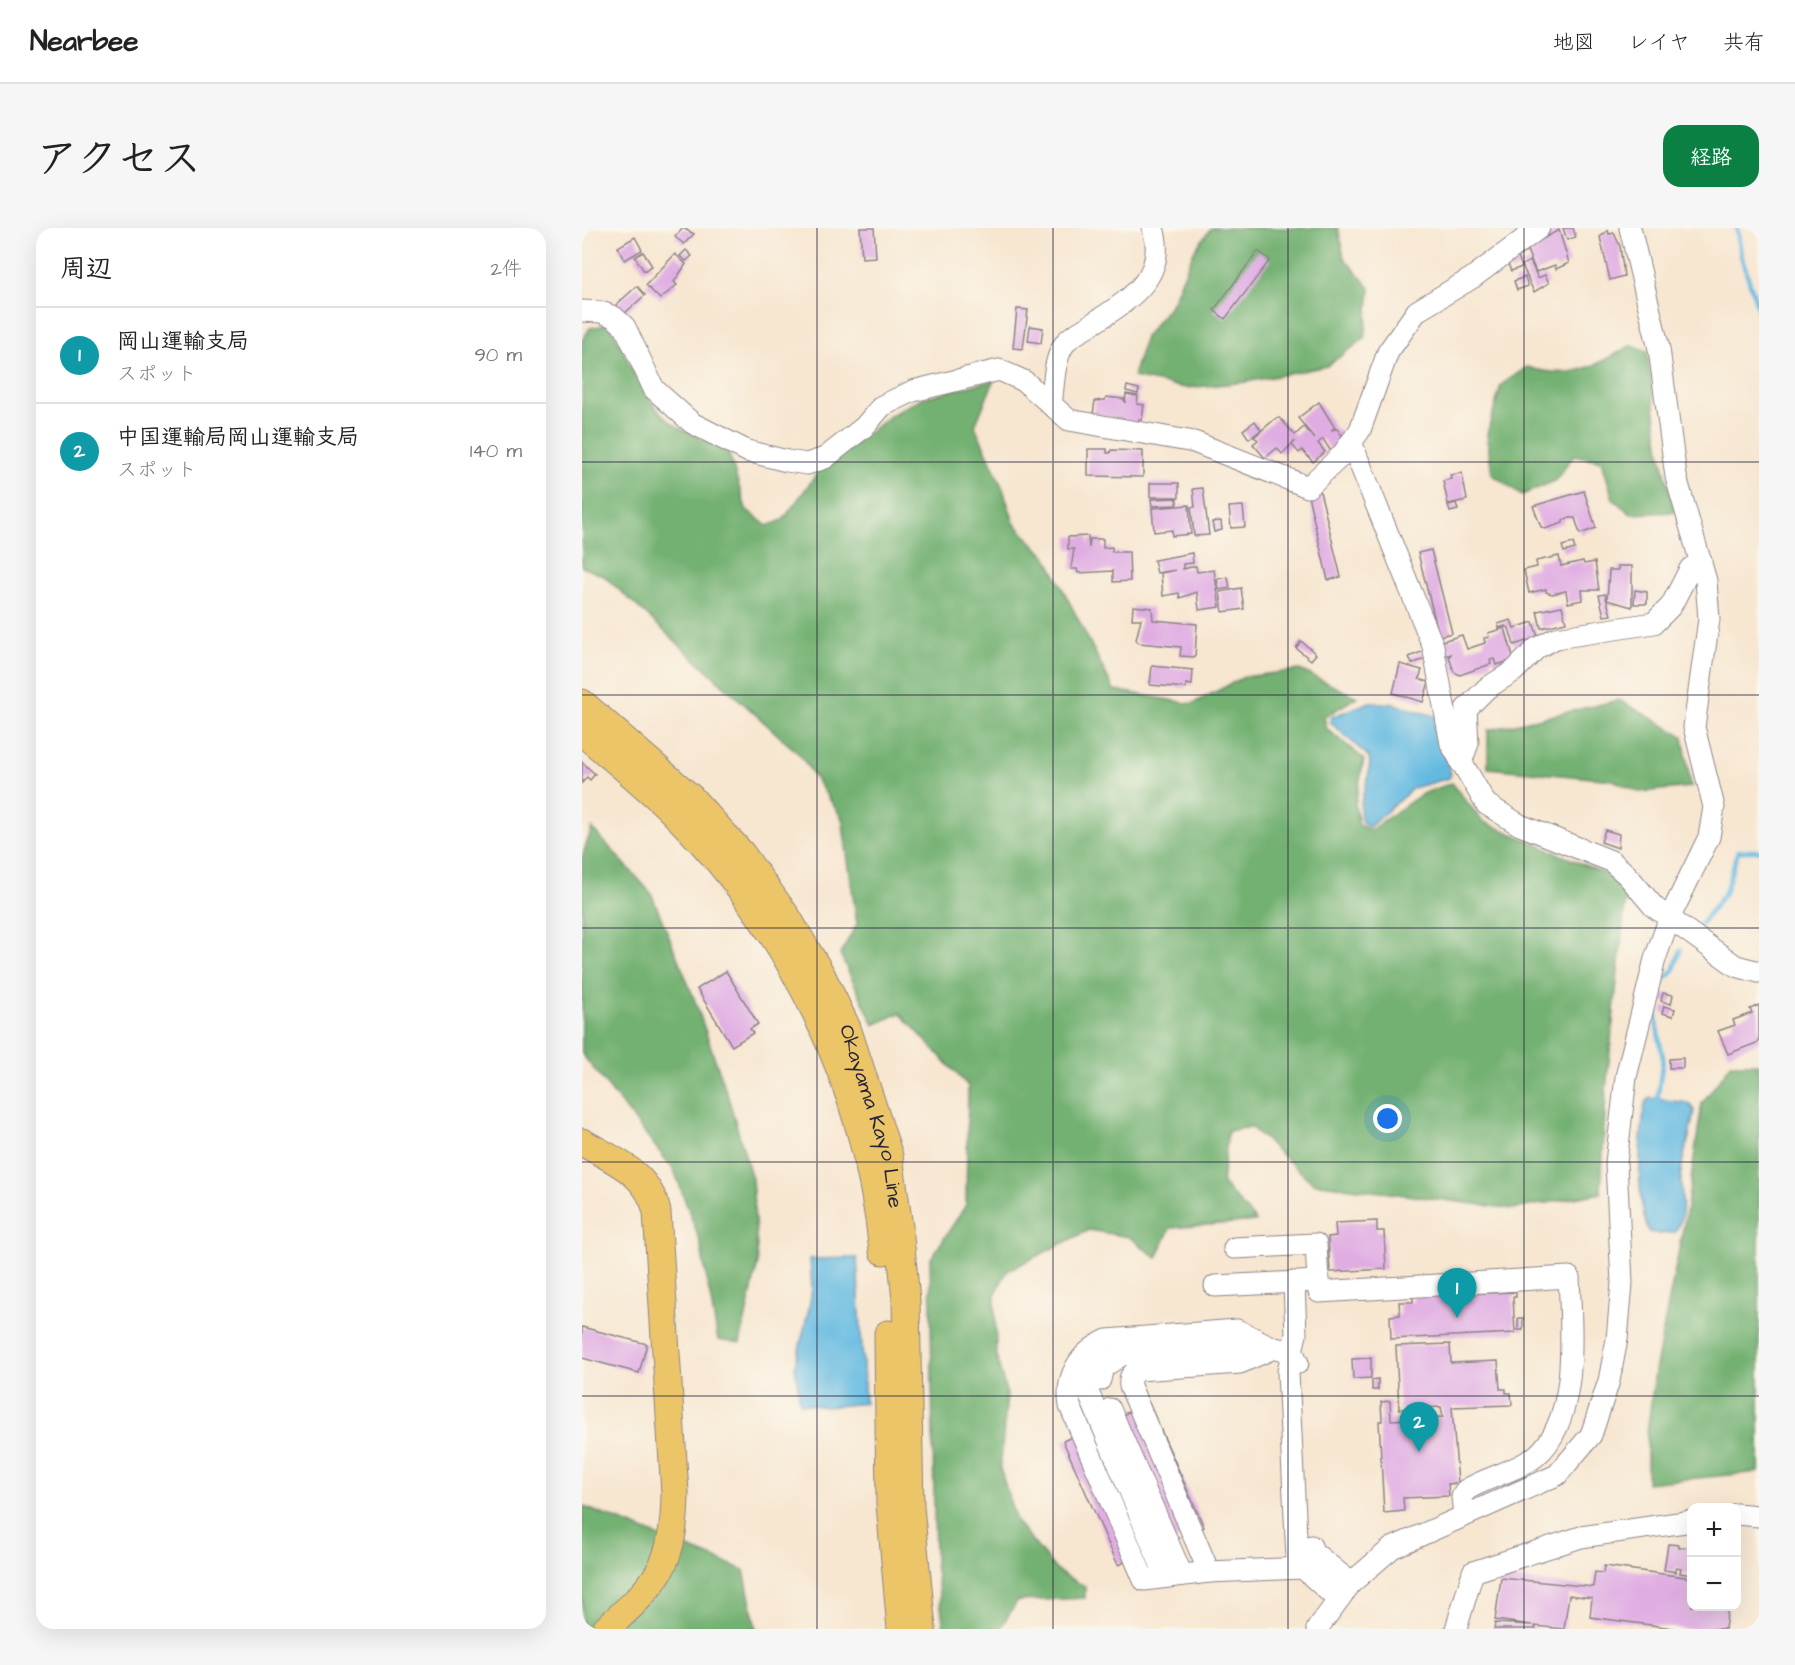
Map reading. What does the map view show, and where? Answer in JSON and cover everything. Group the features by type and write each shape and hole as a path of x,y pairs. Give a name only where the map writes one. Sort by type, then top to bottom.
{"main road":[{"name":"Okayama Kayo Line","path":"582,703 691,798 741,853 787,916 822,976 851,1038 889,1156 899,1227 906,1301 910,1507 922,1629"},
{"name":"Okayama Kayo Line","path":"582,732 674,813 743,894 770,930 807,992 849,1088 868,1161 881,1227 888,1298 890,1504 901,1629"},
{"path":"582,1142 643,1179 653,1195 657,1212 675,1493 675,1525 667,1556 655,1582 606,1629"}],"street":[{"path":"1051,405 1056,367 1066,341 1133,297 1146,281 1157,259 1158,241 1154,228"},
{"path":"582,310 601,312 614,317 625,327 654,389 692,423 747,451 787,462 807,464 825,458 844,445 882,406 913,391 999,370 1024,381 1068,420 1194,442 1308,488 1342,455 1360,430 1388,352 1417,311 1472,278 1539,228"},
{"path":"1317,1629 1351,1583 1392,1548 1557,1475 1580,1450 1598,1418 1614,1359 1622,1283 1616,1163 1626,1077 1655,959 1670,917 1709,837 1714,807 1694,727 1709,619 1701,561 1676,477 1659,349 1630,228"},
{"path":"1351,442 1433,646 1451,744 1486,804 1520,825 1611,861 1627,875 1654,907 1736,966 1759,972"},
{"path":"1461,763 1468,743 1466,709 1487,688 1514,671 1537,648 1556,639 1654,623 1671,606 1690,569 1701,561"},
{"path":"1234,1248 1316,1244 1319,1292 1569,1276 1569,1379 1551,1439 1535,1456 1466,1490 1462,1497 1464,1515"},
{"path":"1215,1286 1318,1281"},
{"path":"1189,1575 1129,1379 1139,1370 1240,1363 1283,1349 1296,1335 1294,1282"},
{"path":"1283,1349 1238,1330 1107,1340 1094,1346 1074,1368 1068,1393 1070,1406 1144,1580 1311,1562"},
{"path":"1189,1575 1101,1387 1103,1367 1122,1355 1238,1346 1283,1349"},
{"path":"1283,1349 1288,1372 1297,1558 1311,1562 1351,1583"},
{"path":"1741,1514 1759,1516"},
{"path":"1456,1629 1473,1572 1581,1537 1687,1522"},
{"path":"1311,1562 1337,1599"}],"green space":[{"path":"1211,228 1338,228 1344,258 1370,288 1365,338 1327,366 1246,382 1186,388 1133,377 1145,337 1172,303 1194,251"},
{"path":"609,324 641,386 657,409 681,428 728,451 746,509 767,526 783,520 818,472 893,414 922,398 994,380 975,426 1003,489 1014,523 1047,558 1114,690 1192,704 1244,677 1300,670 1357,697 1324,717 1327,729 1364,759 1355,805 1359,825 1370,830 1422,794 1452,783 1482,821 1608,875 1626,893 1606,1090 1601,1193 1513,1209 1313,1183 1251,1127 1228,1131 1222,1183 1256,1221 1170,1228 1157,1258 1129,1237 1089,1230 1007,1271 995,1295 996,1355 1007,1395 1000,1468 1016,1521 1056,1570 1085,1587 1085,1598 1017,1601 1000,1629 944,1629 935,1563 930,1260 966,1205 968,1086 900,1013 874,1025 840,954 857,924 842,818 800,755 604,576 582,567 582,341 590,328"},
{"path":"1632,345 1647,351 1660,452 1675,512 1631,514 1613,499 1602,461 1574,455 1555,481 1522,495 1492,474 1487,434 1501,385 1527,367 1557,373 1582,370"},
{"path":"1619,700 1683,736 1691,787 1639,792 1613,780 1488,768 1488,730"},
{"path":"592,828 651,893 694,998 729,1100 752,1179 758,1263 740,1343 718,1340 700,1242 674,1170 582,1054 582,857"},
{"path":"1731,1064 1759,1064 1759,1472 1647,1483 1647,1434 1655,1371 1686,1214 1702,1103"},
{"path":"582,1506 744,1570 756,1629 582,1629"}],"water":[{"path":"1370,702 1394,704 1435,716 1434,729 1437,730 1451,774 1449,778 1413,788 1369,827 1362,822 1360,814 1369,773 1369,757 1330,722 1331,717"},
{"path":"1650,1098 1688,1103 1694,1110 1682,1164 1682,1216 1675,1232 1660,1234 1649,1232 1640,1186 1643,1117 1645,1103"},
{"path":"857,1258 865,1403 826,1407 800,1403 795,1366 812,1288 810,1259"}],"building":[{"path":"683,228 694,234 684,244 675,237"},
{"path":"860,228 874,228 876,257 862,258"},
{"path":"1563,228 1573,228 1576,237 1567,240"},
{"path":"1559,230 1569,263 1556,269 1555,265 1536,272 1526,248"},
{"path":"1608,230 1609,234 1614,233 1620,246 1624,276 1610,280 1600,237"},
{"path":"635,237 642,250 625,260 618,247"},
{"path":"686,250 692,256 686,261 680,256"},
{"path":"1258,251 1270,260 1225,319 1214,310"},
{"path":"643,252 652,266 644,271 635,257"},
{"path":"1516,252 1522,267 1511,271 1505,257"},
{"path":"675,254 686,264 674,282 677,285 660,299 646,285"},
{"path":"1530,261 1538,278 1545,275 1549,283 1534,292 1522,265"},
{"path":"1525,277 1528,286 1517,290 1514,281"},
{"path":"637,286 645,295 624,314 616,305"},
{"path":"1017,309 1028,310 1023,349 1013,348"},
{"path":"1030,326 1043,328 1041,343 1028,341"},
{"path":"1127,386 1139,389 1138,394 1126,391"},
{"path":"1126,394 1138,396 1137,404 1144,405 1142,420 1139,419 1139,423 1093,414 1095,401 1105,400 1106,397 1124,399 1125,403"},
{"path":"1319,402 1335,428 1331,430 1337,429 1347,442 1332,453 1323,439 1318,443 1325,452 1313,462 1302,450 1299,453 1292,445 1295,441 1282,454 1277,448 1265,458 1253,444 1258,440 1254,437 1275,419 1280,418 1295,435 1304,427 1315,439 1298,418"},
{"path":"1255,421 1261,430 1249,439 1243,430"},
{"path":"1088,449 1107,449 1107,453 1111,450 1143,451 1143,477 1088,476"},
{"path":"1462,473 1467,500 1448,504 1443,481 1451,479 1450,475"},
{"path":"1150,483 1179,483 1179,497 1150,497"},
{"path":"1318,483 1341,577 1328,580 1306,487"},
{"path":"1203,488 1209,535 1194,536 1191,507 1195,507 1193,489"},
{"path":"1584,491 1596,528 1580,534 1575,518 1568,518 1563,520 1563,523 1545,529 1541,527 1533,506"},
{"path":"1177,498 1177,505 1152,506 1151,499"},
{"path":"1456,503 1458,510 1450,512 1448,505"},
{"path":"1189,505 1191,534 1172,536 1172,530 1154,532 1152,508"},
{"path":"1243,506 1245,527 1231,528 1229,507"},
{"path":"1221,521 1222,530 1214,532 1212,522"},
{"path":"1088,536 1089,548 1090,539 1103,539 1103,548 1112,547 1112,552 1129,552 1130,581 1113,582 1113,571 1078,573 1077,569 1071,569 1074,549 1068,549 1068,537"},
{"path":"1573,543 1575,549 1564,552 1562,546"},
{"path":"1431,550 1452,633 1439,636 1418,553"},
{"path":"1192,553 1193,563 1183,564 1183,569 1196,566 1197,572 1214,570 1220,607 1199,610 1197,592 1180,598 1179,593 1163,596 1161,573 1176,570 1157,573 1154,560"},
{"path":"1559,556 1561,566 1583,561 1584,564 1595,562 1599,590 1582,590 1583,600 1568,603 1566,591 1552,594 1546,592 1546,589 1529,593 1524,570 1537,567 1536,561"},
{"path":"1618,566 1632,566 1632,607 1607,600 1609,570 1618,570"},
{"path":"1228,577 1230,588 1219,590 1217,579"},
{"path":"1241,588 1244,609 1223,612 1220,592"},
{"path":"1635,590 1647,592 1647,604 1634,604"},
{"path":"1605,594 1611,615 1604,616 1599,595"},
{"path":"1133,606 1152,608 1153,620 1197,624 1195,657 1180,656 1181,647 1139,643 1136,640 1141,619 1132,619"},
{"path":"1562,606 1566,622 1541,628 1537,611"},
{"path":"1511,620 1514,628 1533,622 1538,637 1514,645 1509,628 1505,626 1499,628 1498,624"},
{"path":"1505,628 1514,660 1496,665 1494,659 1490,660 1491,664 1460,675 1454,672 1449,657 1451,654 1444,656 1439,642 1462,635 1467,649 1485,643 1484,638 1489,637 1488,633"},
{"path":"1301,641 1316,654 1311,660 1296,648"},
{"path":"1424,651 1427,658 1412,664 1409,657"},
{"path":"1400,664 1422,670 1419,679 1429,682 1423,702 1393,693"},
{"path":"1152,666 1193,670 1192,685 1186,684 1186,688 1150,685"},
{"path":"582,762 595,774 590,780 587,777 582,783"},
{"path":"1605,830 1619,834 1618,848 1601,842"},
{"path":"726,971 758,1024 750,1029 753,1033 732,1046 697,989"},
{"path":"1663,993 1673,995 1671,1004 1661,1001"},
{"path":"1759,1005 1759,1042 1728,1054 1718,1031 1735,1025 1733,1020 1752,1013 1750,1009"},
{"path":"1664,1006 1675,1009 1673,1016 1662,1013"},
{"path":"1683,1058 1683,1068 1669,1068 1669,1059"},
{"path":"1377,1221 1377,1231 1384,1231 1386,1269 1330,1272 1328,1237 1336,1236 1335,1223"},
{"path":"1516,1292 1516,1297 1513,1297 1515,1333 1391,1339 1390,1316 1400,1315 1399,1302 1413,1302 1413,1296"},
{"path":"1518,1318 1523,1318 1523,1330 1518,1330"},
{"path":"582,1327 647,1344 639,1373 582,1358"},
{"path":"1450,1344 1451,1363 1498,1361 1500,1389 1506,1389 1506,1393 1511,1393 1512,1405 1452,1407 1458,1483 1448,1484 1449,1496 1403,1498 1404,1511 1384,1513 1379,1421 1382,1421 1381,1402 1390,1401 1391,1420 1443,1417 1441,1407 1399,1409 1396,1346"},
{"path":"1371,1358 1371,1378 1353,1379 1352,1359"},
{"path":"1378,1379 1378,1390 1372,1390 1372,1380"},
{"path":"1149,1403 1204,1527 1118,1565 1063,1441"},
{"path":"1668,1544 1679,1545 1679,1548 1687,1547 1687,1574 1680,1573 1681,1568 1676,1567 1676,1572 1664,1570"},
{"path":"1604,1566 1687,1577 1687,1611 1727,1611 1725,1629 1681,1629 1590,1617 1592,1598 1569,1595 1564,1629 1535,1626 1536,1629 1494,1629 1495,1623 1532,1625 1495,1620 1501,1578 1593,1587 1595,1572 1603,1573"}],"waterway":[{"path":"1737,228 1741,255 1759,312"},
{"path":"1701,924 1725,893 1738,851 1759,851"},
{"path":"1657,1102 1663,1058 1656,1020 1658,986 1673,971 1681,950"}],"place":[{"name":"岡山運輸支局","path":"1457,1318"},
{"name":"中国運輸局岡山運輸支局","path":"1419,1452"}]}
